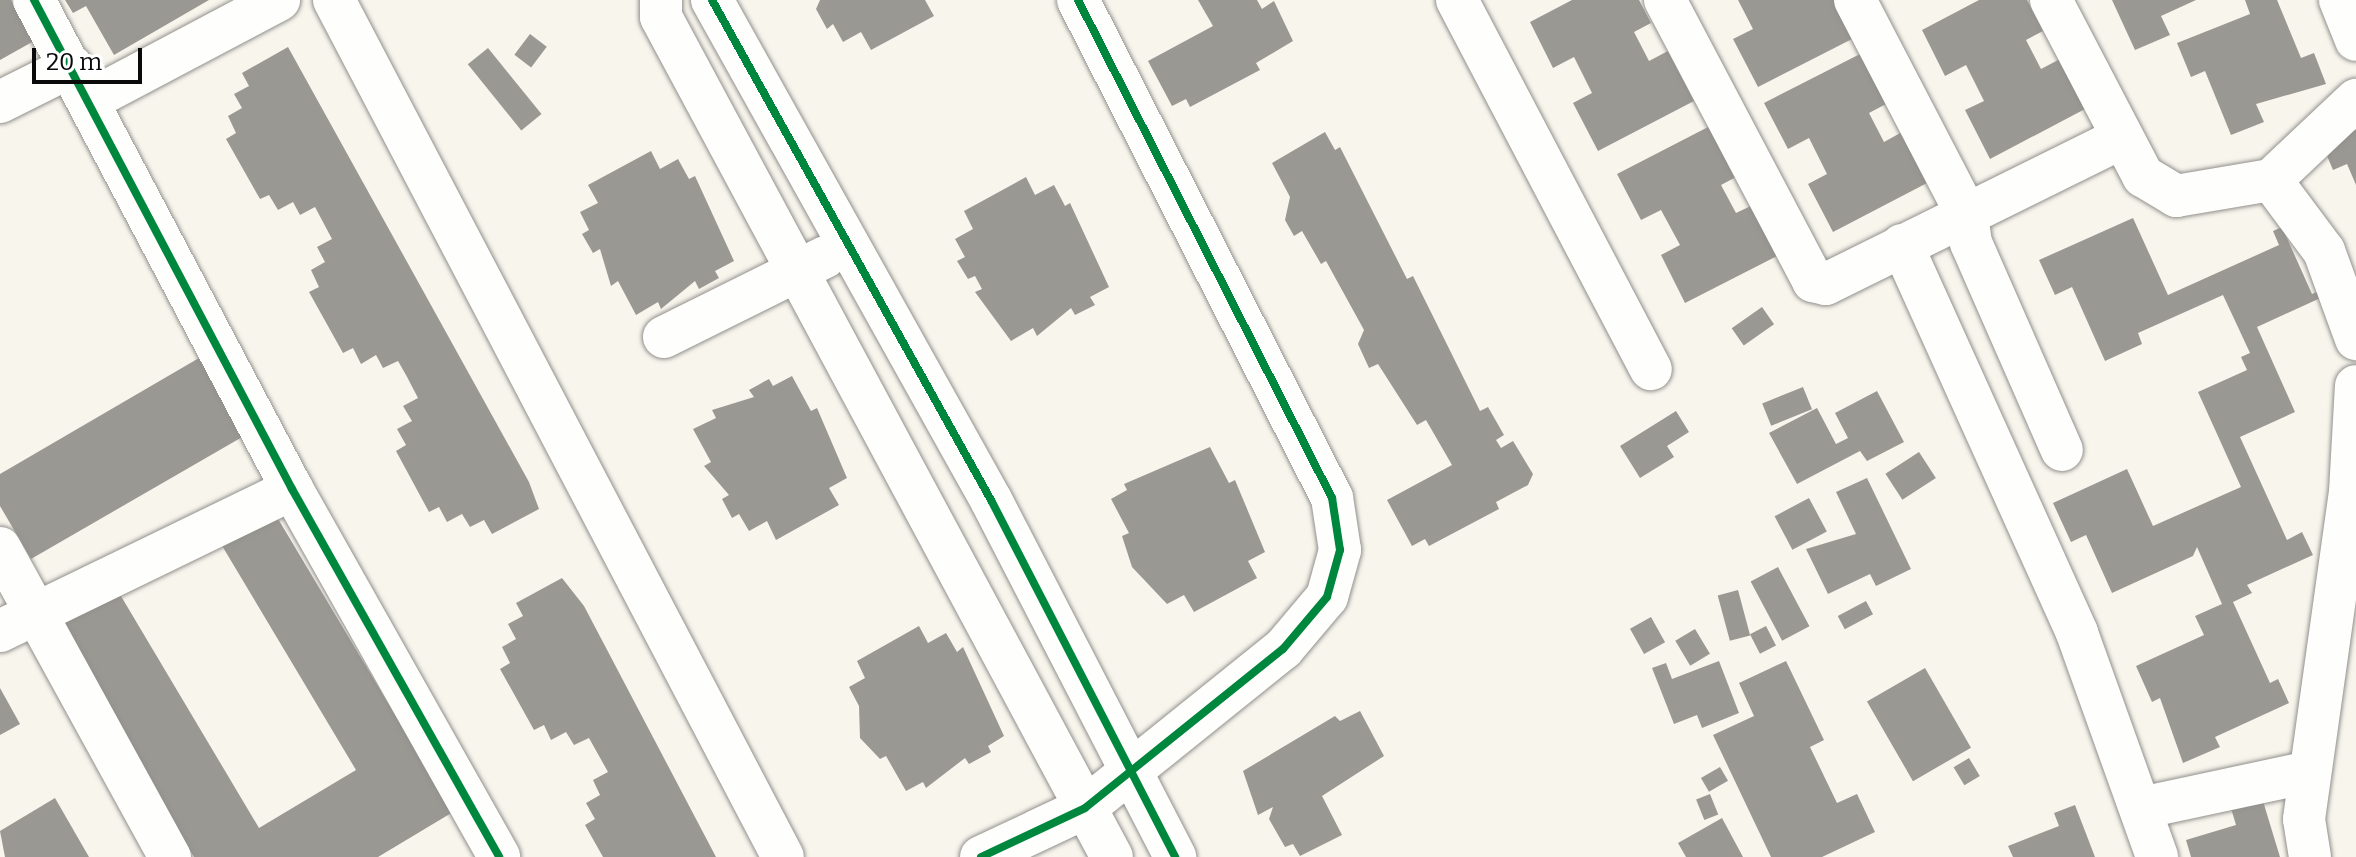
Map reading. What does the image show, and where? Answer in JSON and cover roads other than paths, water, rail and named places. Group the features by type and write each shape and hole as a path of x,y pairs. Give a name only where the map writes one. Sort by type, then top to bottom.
{"street":[{"path":"34,0 81,83 292,489 499,857"},
{"path":"0,102 81,83 279,0"},
{"path":"334,0 783,857"},
{"path":"661,0 661,17 802,269 1112,857"},
{"path":"712,0 851,244 1175,857"},
{"path":"981,857 1085,808 1131,777 1283,649 1327,597 1340,550 1332,498 1078,0"},
{"path":"1457,0 1651,369"},
{"path":"1665,0 1813,281 1826,284 2120,139"},
{"path":"1855,0 1967,215 1971,243 2062,450"},
{"path":"2051,0 2120,139 2143,176 2176,196 2271,180 2319,127 2356,100"},
{"path":"2340,0 2356,40"},
{"path":"2271,180 2324,251 2356,339"},
{"path":"664,337 851,244"},
{"path":"1902,245 2077,633 2157,857"},
{"path":"2310,857 2304,819 2350,492 2356,386"},
{"path":"18,621 292,489"},
{"path":"0,548 18,621 170,857"},
{"path":"2141,808 2309,772"}]}
